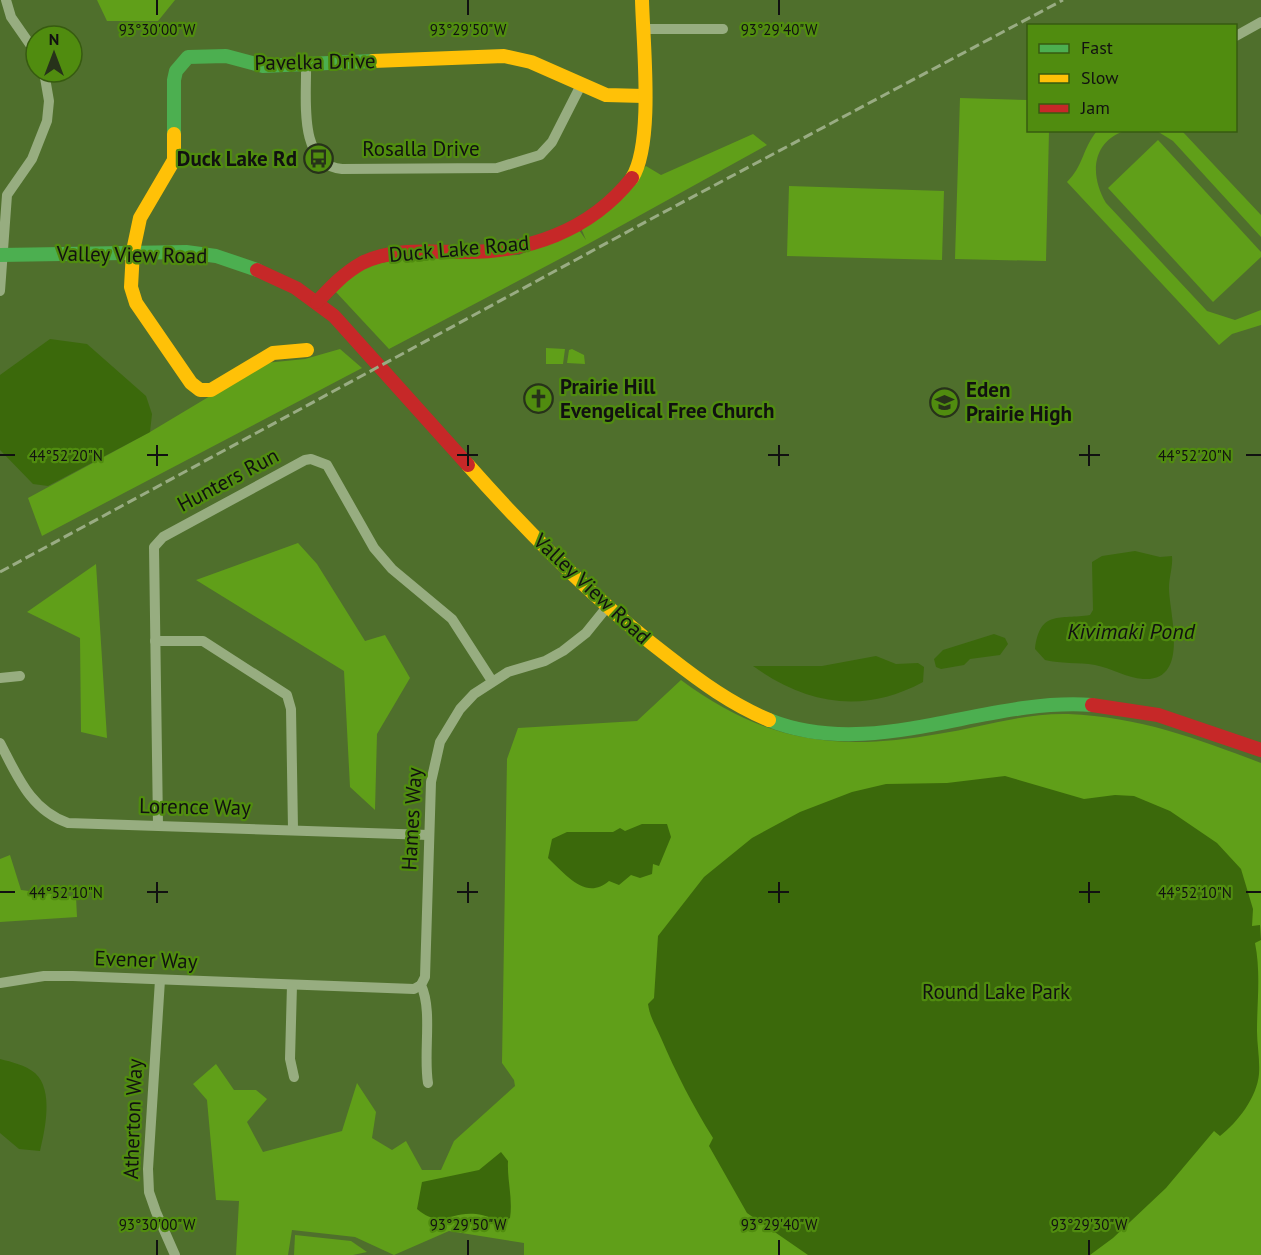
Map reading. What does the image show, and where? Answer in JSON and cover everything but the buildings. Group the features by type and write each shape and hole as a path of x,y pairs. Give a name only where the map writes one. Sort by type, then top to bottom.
{"street":[{"path":"6,0 11,17 24,36"},
{"name":"Duck Lake Road","path":"317,302 344,272 380,256 395,252 522,248 550,239 592,214 621,191 640,163 644,136 642,0"},
{"path":"1237,35 1261,22"},
{"path":"643,29 723,29"},
{"name":"Pavelka Drive","path":"307,350 273,353 211,390 200,390 191,383 136,303 131,287 133,251 140,218 174,160 174,80 181,63 188,57 216,56 263,66 522,57 540,63 581,85 608,96 644,96"},
{"name":"Rosalla Drive","path":"306,64 310,147 314,163 342,169 504,167 532,158 547,149 581,85"},
{"path":"0,291 7,195 32,159 47,121 49,101 46,84"},
{"name":"Valley View Road","path":"1,255 133,251 184,252 221,257 278,279 317,302 347,330 566,569 607,607 656,648 728,700 770,721 801,730 850,736 881,735 1011,707 1073,704 1115,707 1178,720 1261,750"},
{"name":"Hunters Run","path":"158,825 154,556 158,542 311,459 327,465 374,548 392,569 452,619 492,681"},
{"name":"Hames Way","path":"428,1083 424,1064 426,996 421,985 425,977 431,782 440,742 460,708 492,681 563,651 586,633 607,607"},
{"path":"155,641 203,641 287,695 291,709 292,829"},
{"path":"0,678 20,676"},
{"name":"Lorence Way","path":"0,743 32,800 54,818 82,824 429,835"},
{"name":"Evener Way","path":"0,983 44,976 414,989 421,985"},
{"name":"Atherton Way","path":"160,980 148,1169 150,1192 156,1212 175,1255"},
{"path":"292,985 290,1059 294,1077"}],"green space":[{"path":"97,0 175,0 158,21 107,21"},
{"path":"960,98 1027,100 1027,132 1049,132 1046,261 955,259"},
{"path":"1096,132 1122,132 1113,136 1105,144 1097,161 1097,182 1106,203 1207,311 1235,320 1261,310 1261,325 1232,334 1219,345 1067,182 1077,169 1088,144"},
{"path":"1159,132 1183,132 1261,215 1261,237 1173,141"},
{"path":"753,134 767,145 588,244 389,349 335,291 360,268 407,257 519,255 579,230 586,240 581,228 646,166 661,175"},
{"path":"1158,140 1261,252 1261,257 1213,302 1108,188"},
{"path":"789,186 944,191 942,260 787,256"},
{"path":"546,348 565,349 563,364 546,364"},
{"path":"340,349 362,368 42,536 28,498 150,432 265,363 305,359"},
{"path":"572,349 584,355 585,364 567,363 569,350"},
{"path":"298,543 317,564 365,641 385,635 410,678 377,734 375,810 350,787 344,671 196,580"},
{"path":"96,564 107,738 81,732 80,638 27,612"},
{"name":"Round Lake Park","path":"681,680 712,701 742,717 772,729 803,737 867,742 954,731 1019,718 1068,714 1119,719 1167,730 1261,763 1261,1255 524,1255 524,1243 449,1231 394,1255 355,1237 292,1230 288,1255 236,1255 239,1201 216,1200 207,1100 193,1084 216,1064 234,1090 256,1090 267,1099 247,1122 263,1152 342,1131 357,1083 376,1112 372,1138 392,1150 406,1141 422,1170 441,1170 454,1141 515,1086 514,1080 502,1063 507,759 518,728 637,721"},
{"path":"10,855 21,890 76,897 77,917 0,922 0,859"},
{"path":"295,1235 351,1241 367,1252 353,1255 294,1255"}],"water":[{"path":"50,339 87,344 146,396 152,414 150,432 48,486 33,484 0,450 0,375"},
{"name":"Kivimaki Pond","path":"1135,551 1160,557 1172,556 1169,588 1174,644 1167,670 1158,677 1143,679 1095,665 1045,660 1035,649 1041,628 1053,619 1090,615 1093,610 1092,562 1102,556"},
{"path":"994,634 1005,638 1008,644 1000,655 970,659 964,665 941,669 936,667 934,659 943,650"},
{"path":"876,656 896,664 918,663 924,667 923,682 901,692 879,698 836,701 815,697 794,689 753,666 822,666"},
{"name":"Round Lake Park","path":"1005,776 1084,799 1115,795 1134,796 1170,811 1217,843 1241,869 1253,909 1252,926 1260,925 1261,940 1255,943 1258,976 1259,1074 1255,1091 1246,1108 1227,1130 1220,1136 1214,1131 1166,1188 1113,1238 1090,1255 808,1255 747,1213 709,1146 713,1138 679,1077 649,1009 648,1004 654,998 658,936 704,877 752,838 800,812 852,792 886,784 947,783"},
{"path":"642,824 667,824 671,837 659,866 653,864 652,874 640,878 631,875 619,885 609,881 601,886 584,887 569,878 548,858 552,839 567,832 613,832 620,828 625,831"},
{"path":"0,1059 27,1068 41,1080 46,1110 40,1151 19,1149 0,1133"},
{"path":"501,1152 508,1161 510,1218 504,1221 467,1214 439,1219 425,1215 417,1209 422,1182 479,1170"}],"railway":[{"path":"0,572 651,219 1063,0"}],"traffic: fast":[{"path":"174,134 174,80 176,71 188,57 226,56 263,66 373,61"},
{"path":"0,255 186,252 216,256 257,270"},
{"path":"769,720 809,731 849,734 889,732 1051,705 1092,705"}],"traffic: slow":[{"path":"632,178 639,162 645,118 642,0"},
{"path":"373,61 504,56 531,62 606,95 644,96"},
{"path":"174,134 174,160 140,218 133,251 131,287 136,303 191,383 200,390 211,390 273,353 307,350"},
{"path":"468,465 539,542 642,636 729,700 769,720"}],"traffic: jam":[{"path":"317,302 349,271 374,258 411,252 462,252 510,248 556,235 597,212 632,178"},
{"path":"257,270 296,288 334,316 468,465"},
{"path":"1092,705 1158,715 1261,750"}],"place":[{"name":"Duck Lake Rd","path":"318,159"},
{"name":"Prairie Hill Evengelical Free Church","path":"539,399"},
{"name":"Eden Prairie High","path":"945,402"}]}
